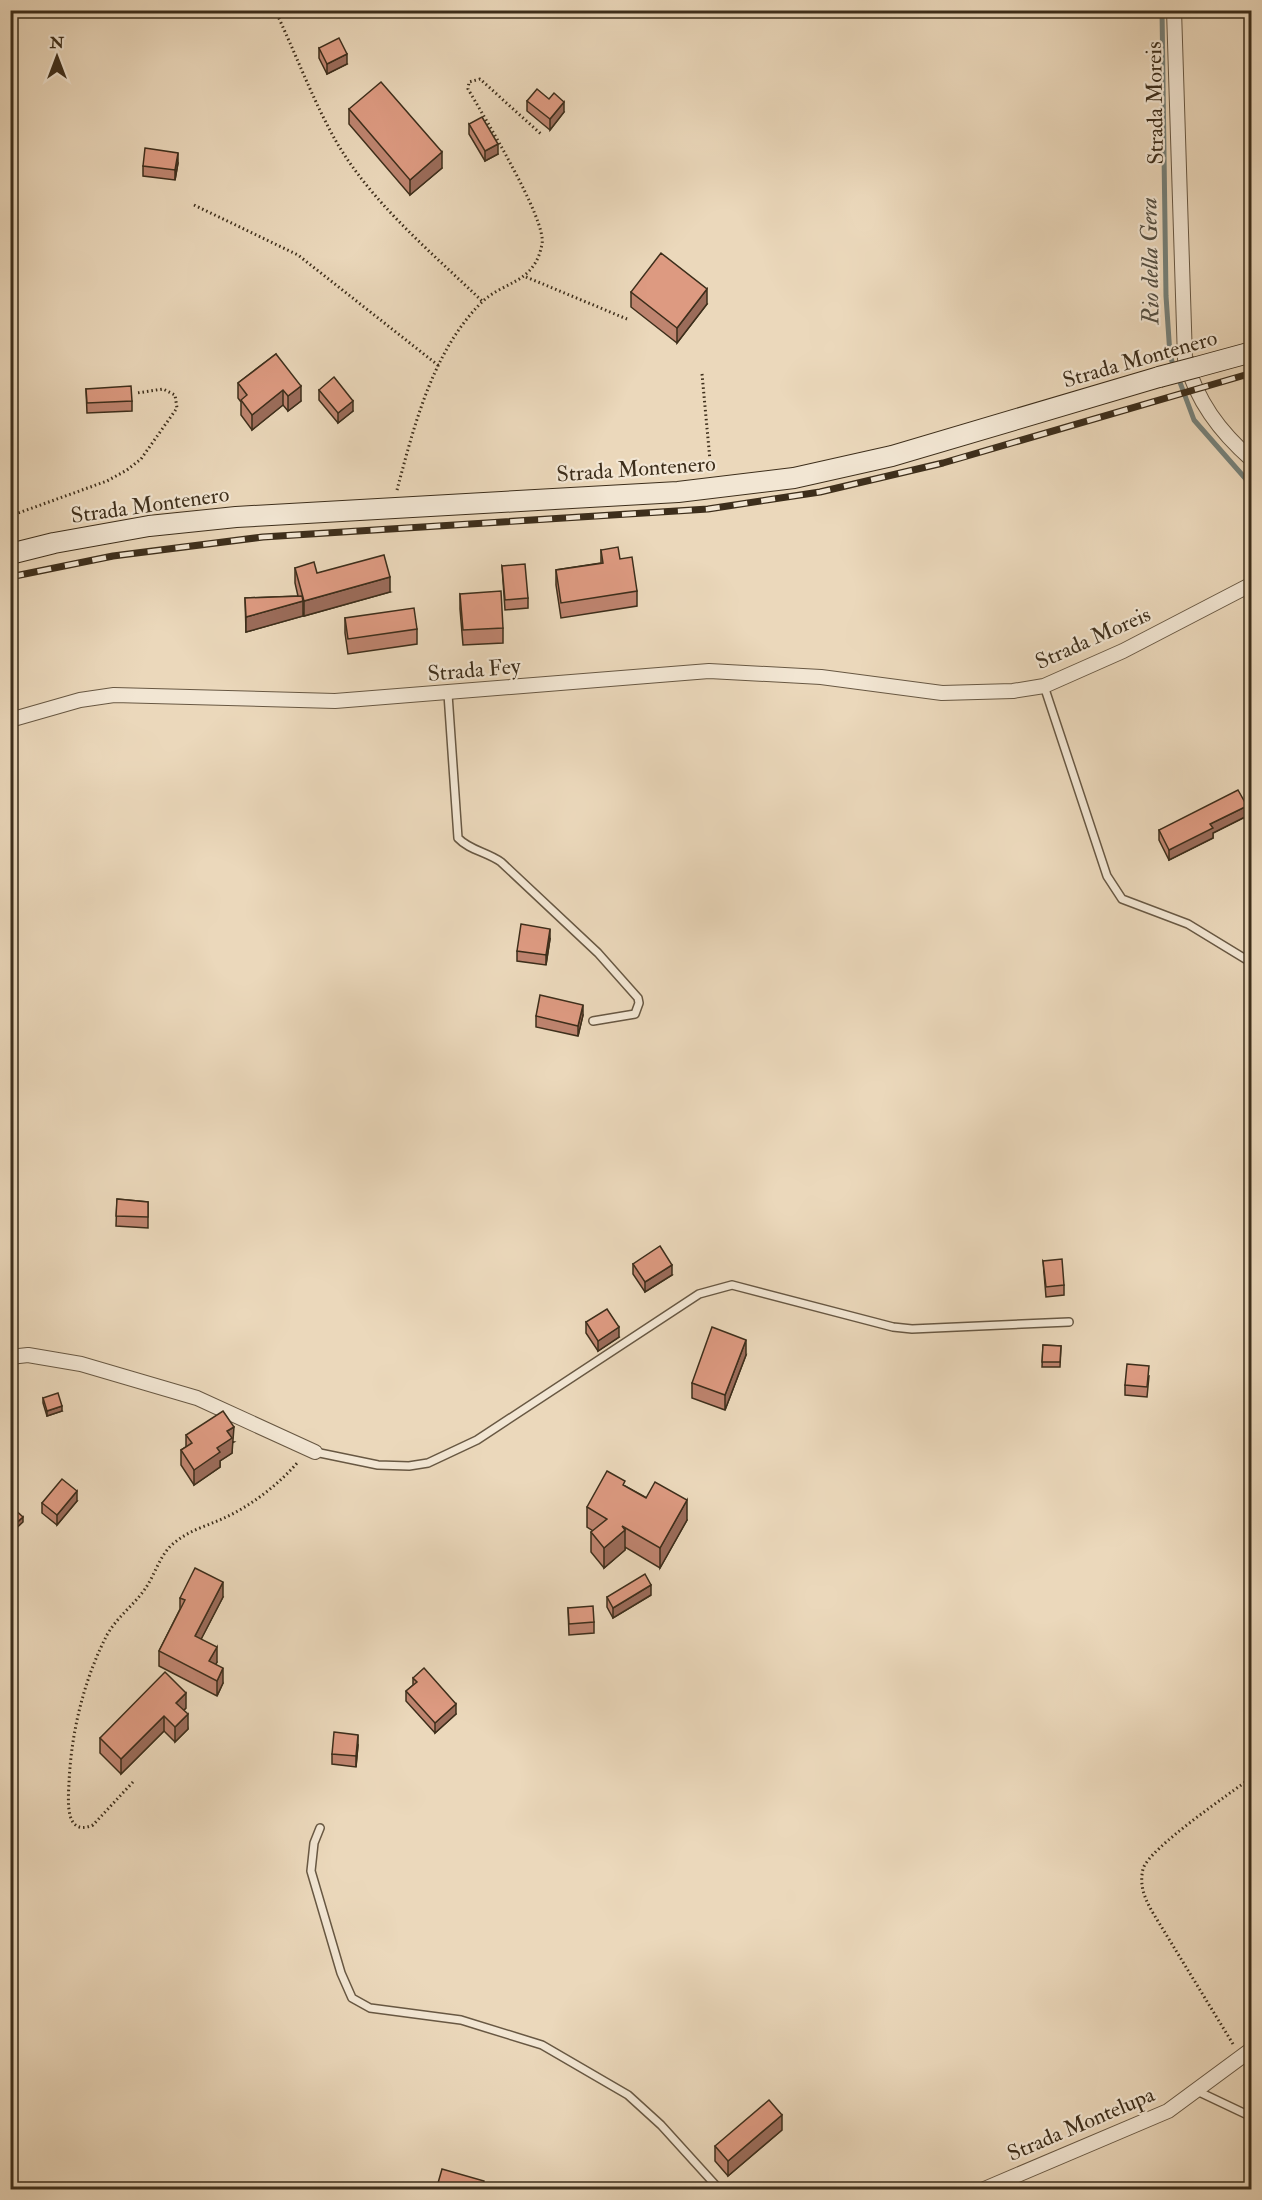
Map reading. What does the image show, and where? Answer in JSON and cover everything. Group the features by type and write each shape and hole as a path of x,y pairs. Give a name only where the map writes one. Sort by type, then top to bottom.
{"main road":[{"name":"Strada Montenero","path":"10,554 54,543 149,526 236,517 667,493 794,478 892,456 1251,352"}],"street":[{"name":"Strada Moreis","path":"1174,10 1185,359 1191,381 1203,405 1232,443 1251,460"},
{"name":"Strada Moreis","path":"942,693 979,693 1044,686 1122,651 1251,584"},
{"name":"Strada Fey","path":"10,720 80,700 114,695 335,701 448,694 709,671 821,677 942,693"},
{"path":"10,1357 28,1355 81,1364 197,1398 312,1450"},
{"name":"Strada Montelupa","path":"982,2190 1168,2111 1246,2053"}],"lane":[{"path":"1044,686 1107,876 1122,899 1188,924 1251,963"},
{"path":"448,694 458,838 464,845 488,853 501,862 598,953 638,998 635,1014 593,1020"},
{"path":"312,1450 378,1465 409,1466 428,1462 477,1440 699,1294 722,1286 732,1285 893,1327 912,1329 1069,1322"},
{"path":"320,1828 314,1843 311,1871 341,1973 352,1998 370,2008 461,2020 542,2045 628,2095 661,2126 720,2190"},
{"path":"1195,2090 1251,2116"}],"path":[{"path":"275,10 337,142 357,171 394,216 482,302"},
{"path":"391,509 419,408 464,322 482,302 526,277 533,268 542,244 542,234 528,200 468,89 469,82 480,79 542,135"},
{"path":"194,205 298,255 440,366"},
{"path":"526,277 627,319"},
{"path":"702,374 712,488"},
{"path":"10,516 107,481 141,459 177,408 178,402 175,395 163,389 137,393"},
{"path":"133,1782 93,1826 86,1829 77,1827 71,1822 68,1804 69,1777 79,1708 107,1634 143,1592 165,1552 174,1543 193,1530 249,1505 287,1475 312,1450"},
{"path":"1246,2053 1153,1913 1143,1894 1141,1880 1144,1866 1157,1851 1251,1776"}],"building":[{"path":"339,38 347,54 327,64 319,48"},
{"path":"1251,39 1251,75 1247,40"},
{"path":"381,82 442,152 410,180 349,109"},
{"path":"537,89 549,99 554,93 564,102 550,119 527,101"},
{"path":"1248,97 1251,97 1251,120"},
{"path":"482,117 498,144 485,151 469,124"},
{"path":"145,148 178,153 175,170 143,166"},
{"path":"661,253 707,289 677,328 631,292"},
{"path":"276,354 301,386 288,396 283,390 252,415 241,400 247,395 238,383"},
{"path":"334,377 353,401 338,413 319,390"},
{"path":"131,386 132,401 87,403 86,389"},
{"path":"618,547 620,559 632,557 637,591 561,603 556,570 603,563 601,550"},
{"path":"384,555 390,577 304,601 295,568 314,562 317,573"},
{"path":"525,564 528,598 505,600 502,566"},
{"path":"501,591 503,628 463,630 460,594"},
{"path":"302,596 303,601 246,617 245,598"},
{"path":"414,608 417,629 348,639 345,618"},
{"path":"1238,790 1247,806 1210,824 1213,828 1169,850 1159,830"},
{"path":"521,924 550,929 546,955 517,951"},
{"path":"540,995 583,1005 578,1026 536,1016"},
{"path":"117,1199 148,1202 148,1217 116,1216"},
{"path":"660,1246 672,1265 645,1282 633,1264"},
{"path":"1062,1259 1064,1285 1046,1287 1043,1261"},
{"path":"607,1309 619,1327 598,1341 586,1322"},
{"path":"712,1327 746,1340 725,1395 692,1383"},
{"path":"1043,1345 1061,1346 1060,1362 1042,1362"},
{"path":"1127,1364 1149,1366 1147,1387 1125,1385"},
{"path":"58,1393 62,1406 47,1411 43,1398"},
{"path":"223,1411 234,1427 227,1431 232,1438 217,1448 220,1452 194,1470 181,1450 192,1443 186,1435"},
{"path":"607,1471 625,1481 623,1485 646,1498 655,1482 687,1500 660,1548 622,1526 625,1530 604,1548 591,1532 607,1519 587,1507"},
{"path":"62,1479 77,1491 57,1515 42,1503"},
{"path":"12,1507 23,1517 12,1527 10,1508"},
{"path":"195,1568 223,1582 195,1636 217,1647 209,1661 223,1668 217,1681 159,1651 185,1600 180,1598"},
{"path":"645,1574 651,1585 613,1608 607,1597"},
{"path":"593,1606 594,1622 569,1624 568,1608"},
{"path":"424,1668 456,1704 435,1723 406,1691 417,1682 413,1678"},
{"path":"165,1672 186,1693 176,1703 188,1714 175,1727 164,1716 121,1759 100,1738"},
{"path":"334,1732 358,1735 356,1756 332,1754"},
{"path":"769,2100 782,2115 728,2161 715,2146"},
{"path":"442,2169 484,2181 482,2190 436,2190"}],"waterway":[{"name":"Rio della Gera","path":"1162,10 1166,296 1170,355 1174,368"},
{"name":"Rio della Gera","path":"1178,377 1194,420 1252,486"}],"railway":[{"path":"10,577 113,556 263,537 708,509 820,492 943,463 1252,373"}]}
